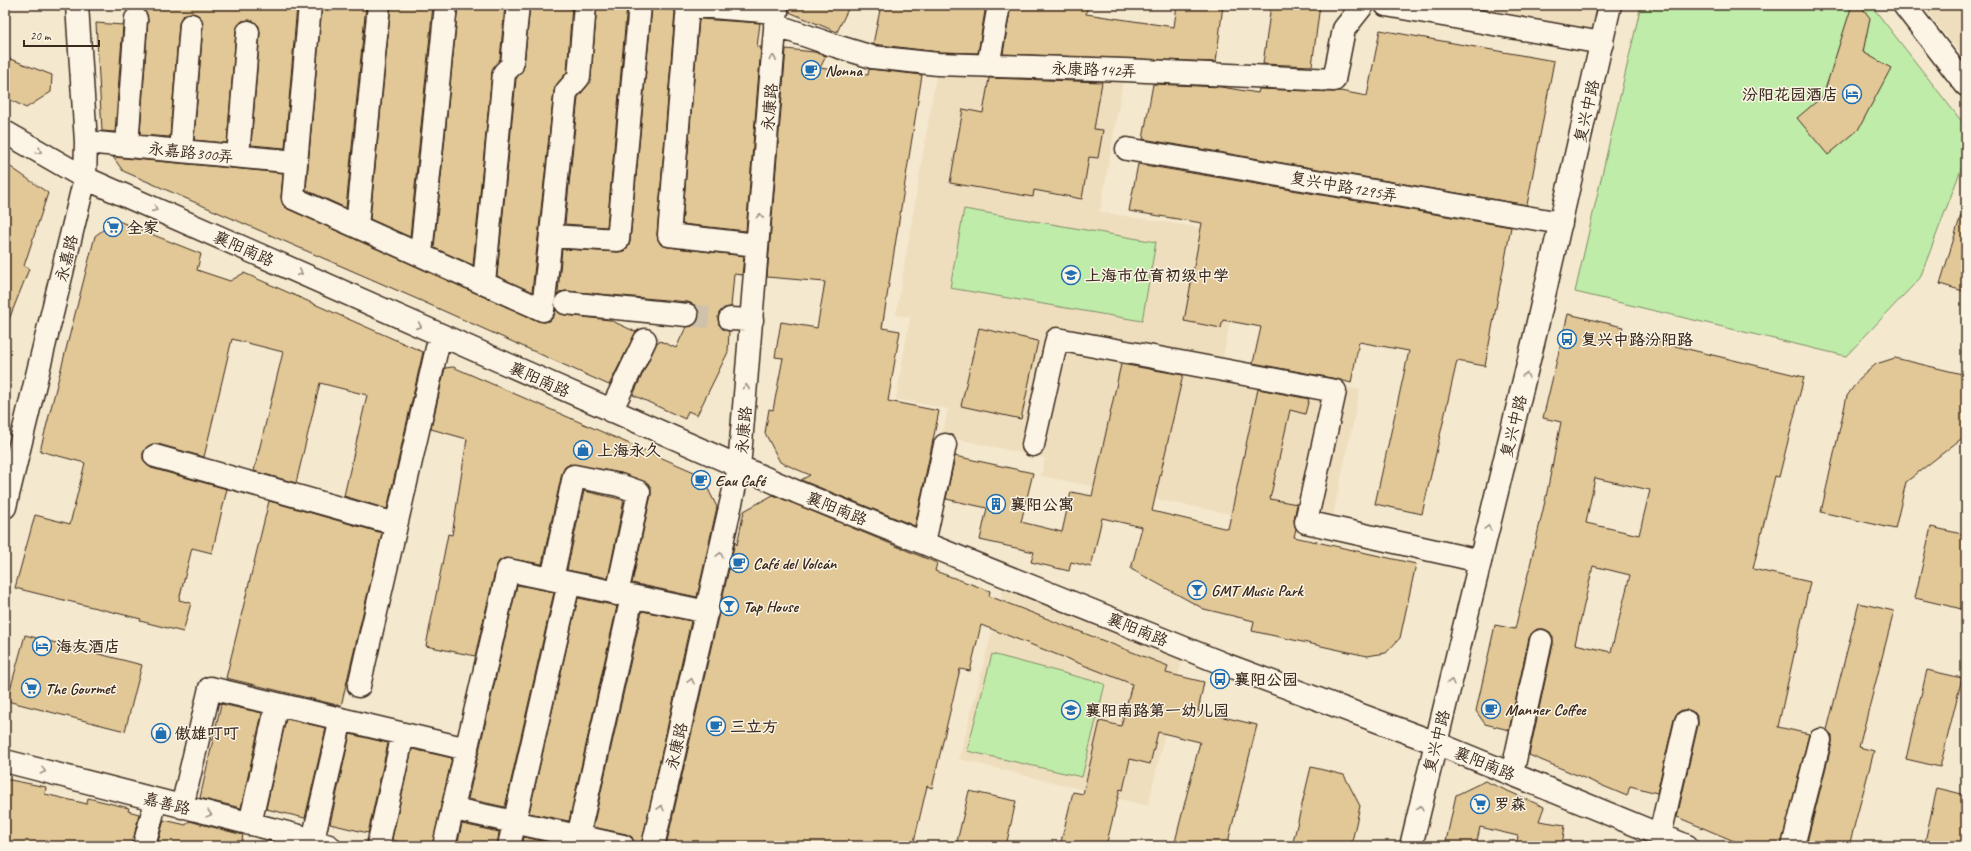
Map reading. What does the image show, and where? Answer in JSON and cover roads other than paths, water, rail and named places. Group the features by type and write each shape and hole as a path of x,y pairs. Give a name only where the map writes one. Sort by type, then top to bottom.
{"street":[{"name":"永嘉路","path":"5,507 86,178 86,142 77,5"},
{"path":"310,5 293,198 421,254 543,310 566,92 579,77 585,5"},
{"path":"357,226 379,5"},
{"path":"421,254 446,5"},
{"path":"484,283 504,73 512,65 518,5"},
{"path":"551,236 618,240 640,5"},
{"path":"687,5 669,235 758,245"},
{"name":"永康路142弄","path":"687,5 776,14 836,46 872,56 938,64 1334,80 1344,29 1363,5"},
{"path":"988,66 999,5"},
{"path":"1386,5 1602,43"},
{"name":"复兴中路","path":"1411,846 1535,335 1610,5"},
{"path":"1904,5 1966,85"},
{"name":"永康路","path":"652,846 739,468 776,14"},
{"path":"127,146 136,19"},
{"path":"181,151 191,25"},
{"path":"238,156 248,32"},
{"name":"襄阳南路","path":"5,132 86,178 739,468 1224,664 1436,743 1687,846"},
{"name":"永嘉路300弄","path":"86,142 296,162"},
{"name":"复兴中路1295弄","path":"1127,149 1561,223"},
{"path":"566,303 687,315"},
{"path":"730,319 752,320"},
{"path":"359,686 440,335"},
{"path":"1033,445 1057,338 1336,392 1306,522 1480,561"},
{"path":"611,411 645,340"},
{"path":"924,543 945,445"},
{"path":"155,456 396,524"},
{"path":"509,846 515,822 560,581 574,476 619,485 639,492 624,595 578,841"},
{"path":"444,846 454,809 508,570 707,612"},
{"path":"1512,774 1541,641"},
{"path":"182,807 210,688 467,749"},
{"path":"250,824 277,704"},
{"path":"321,843 341,719"},
{"path":"1660,835 1686,722"},
{"path":"378,846 403,734"},
{"path":"1793,846 1820,740"},
{"name":"嘉善路","path":"5,761 321,843"},
{"path":"144,846 156,800"},
{"path":"454,809 515,822 578,841 623,846"}],"tunnel":[{"path":"687,315 730,319"}],"place":[{"name":"Nonna","path":"811,70"},
{"name":"汾阳花园酒店","path":"1852,94"},
{"name":"全家","path":"113,227"},
{"name":"上海市位育初级中学","path":"1071,275"},
{"name":"复兴中路汾阳路","path":"1567,339"},
{"name":"上海永久","path":"583,450"},
{"name":"Eau Café","path":"701,480"},
{"name":"襄阳公寓","path":"996,504"},
{"name":"Café del Volcán","path":"739,563"},
{"name":"GMT Music Park","path":"1197,590"},
{"name":"Tap House","path":"729,606"},
{"name":"海友酒店","path":"42,646"},
{"name":"襄阳公园","path":"1220,679"},
{"name":"The Gourmet","path":"31,688"},
{"name":"Manner Coffee","path":"1491,709"},
{"name":"襄阳南路第一幼儿园","path":"1071,710"},
{"name":"三立方","path":"716,726"},
{"name":"傲雄叮叮","path":"161,733"},
{"name":"罗森","path":"1480,804"}]}
